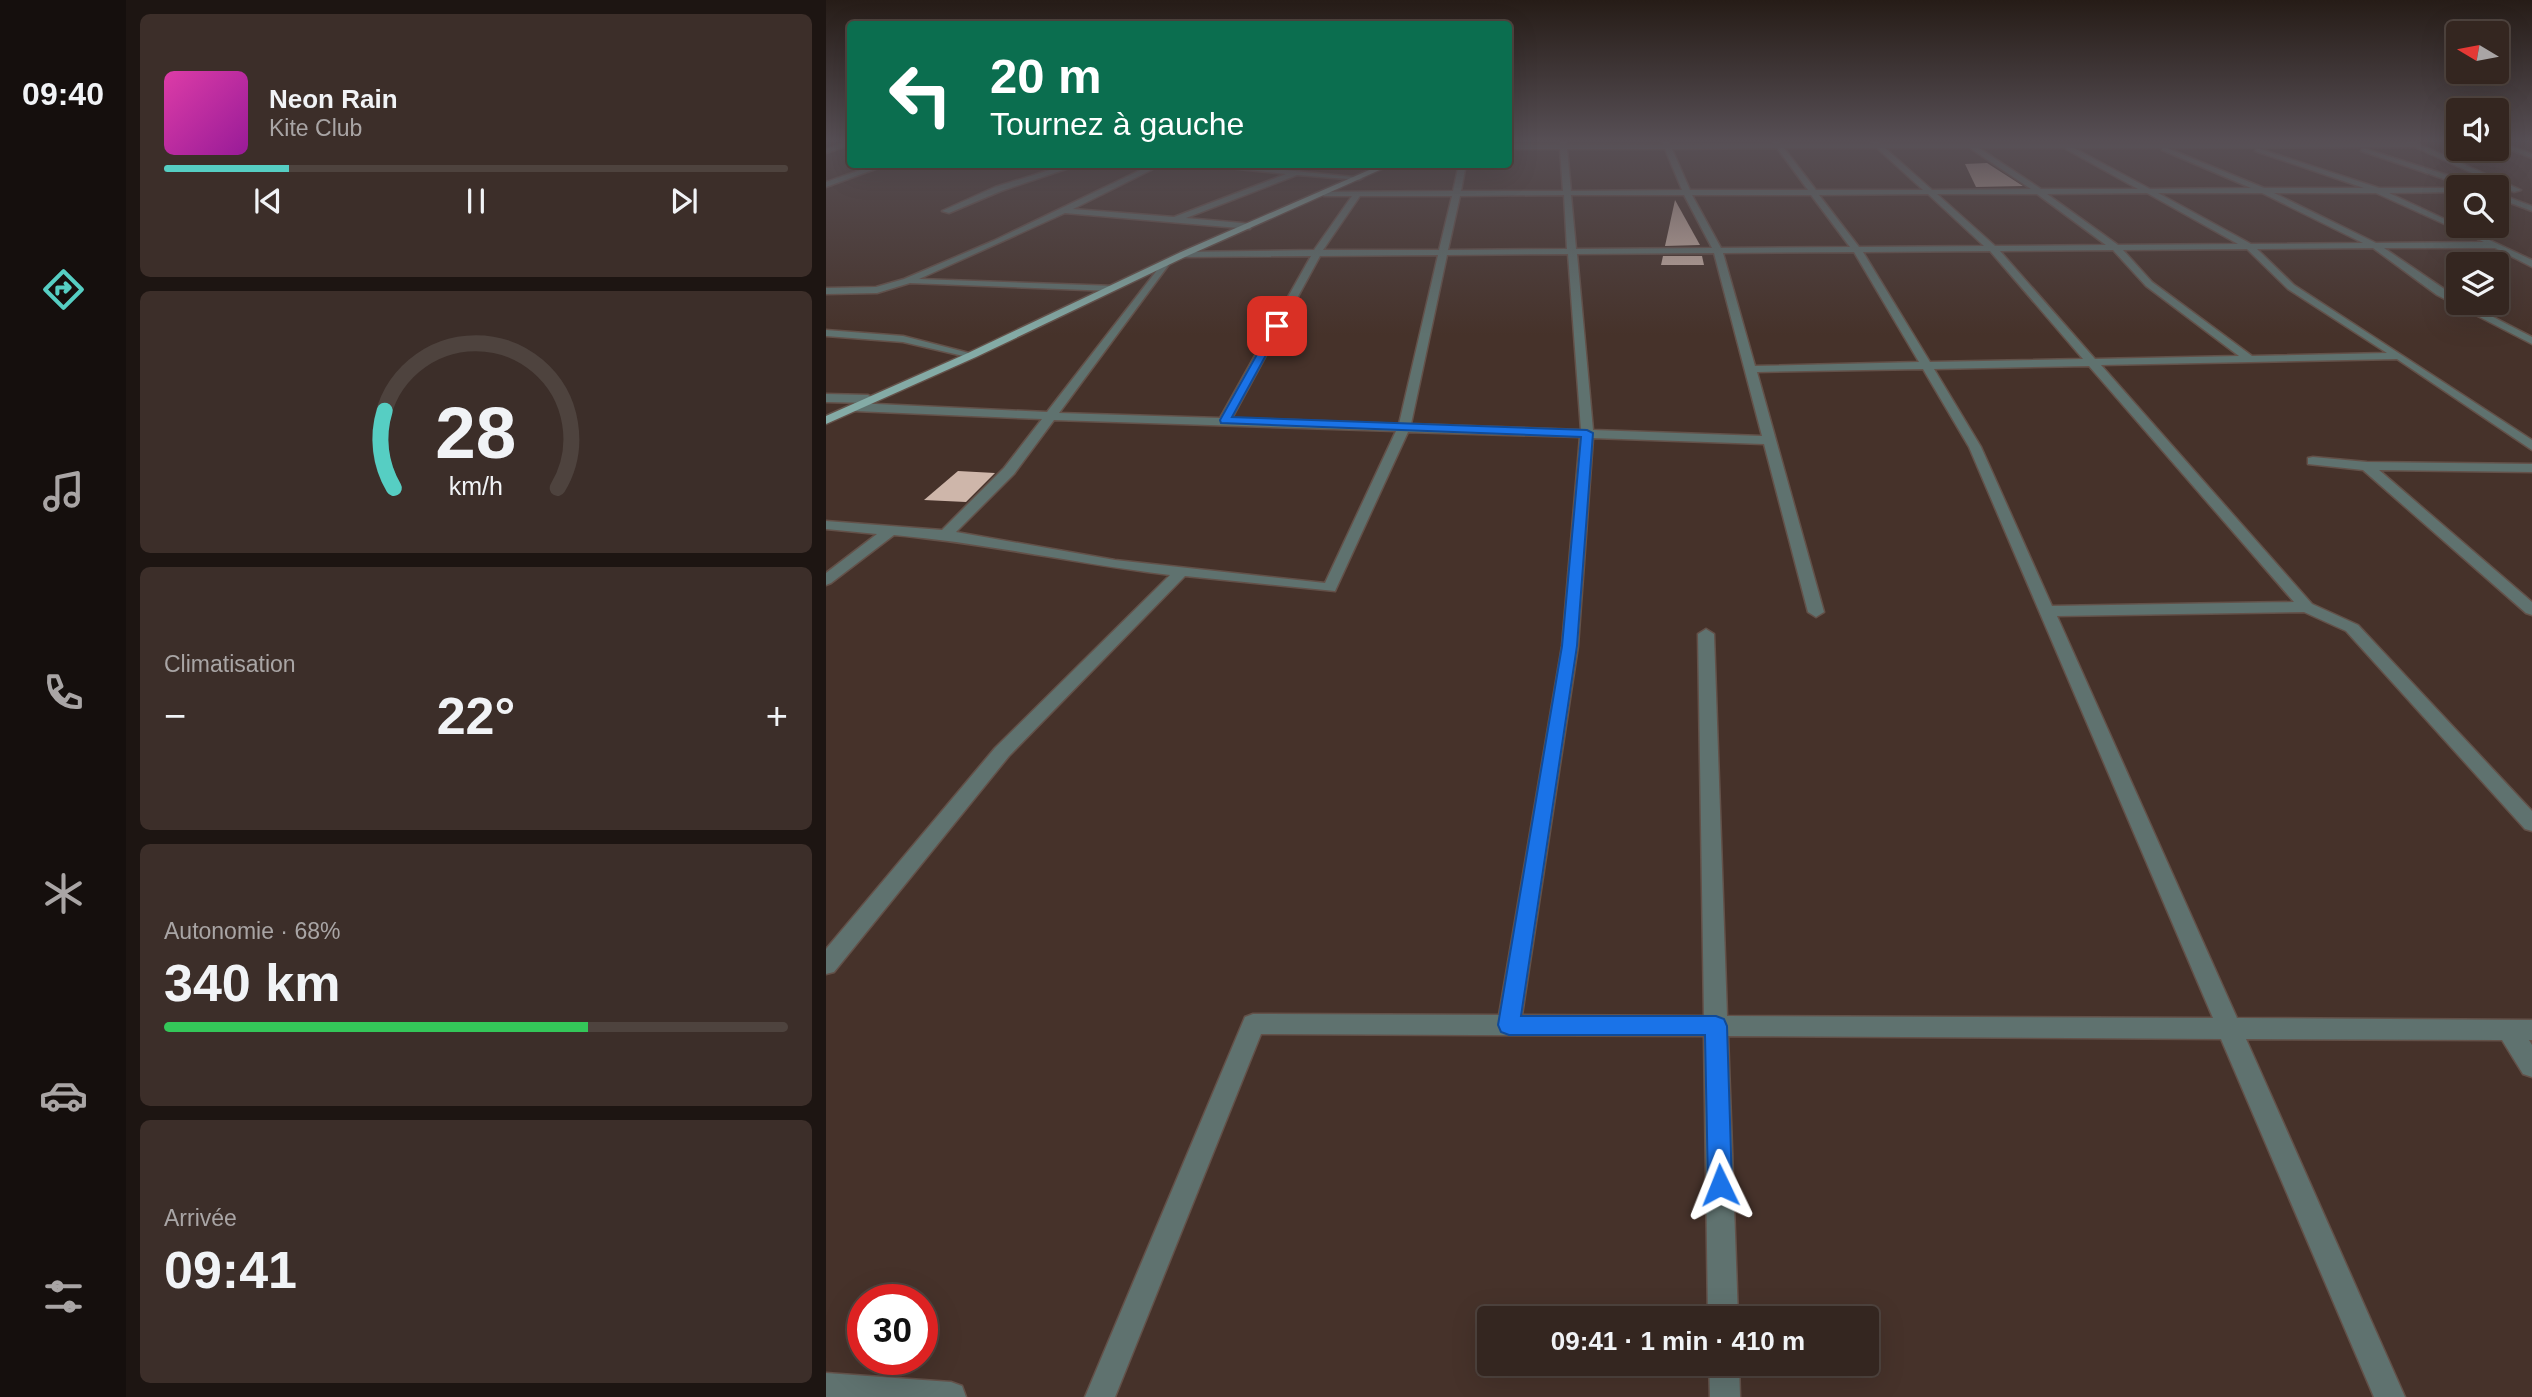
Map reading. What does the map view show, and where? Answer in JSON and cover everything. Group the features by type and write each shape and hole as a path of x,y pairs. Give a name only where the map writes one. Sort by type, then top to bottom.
{"main road":[{"path":"826,420 972,355 1184,254 1298,205"}],"street":[{"path":"946,211 960,205"},
{"path":"826,291 877,290 907,281 1077,205"},
{"path":"1175,220 1213,205"},
{"path":"1225,420 1316,254 1350,205"},
{"path":"826,525 946,535 1115,565 1330,588 1404,427 1454,205"},
{"path":"1509,1025 1570,646 1587,433 1568,205"},
{"path":"1694,205 1718,251 1816,612"},
{"path":"1824,205 1857,250 1975,447 2390,1397"},
{"path":"1946,205 1993,249 2306,607 2352,628 2532,824"},
{"path":"2058,205 2116,248 2149,284 2250,359"},
{"path":"2176,205 2250,247 2291,287 2532,446"},
{"path":"2293,205 2375,246 2440,293 2532,341"},
{"path":"2410,205 2532,264"},
{"path":"1065,211 1250,226"},
{"path":"1184,254 2497,245"},
{"path":"2507,251 2532,251"},
{"path":"946,535 1009,471 1165,263"},
{"path":"907,281 1112,288"},
{"path":"826,333 903,339 972,355"},
{"path":"1750,369 2399,356"},
{"path":"826,398 872,399"},
{"path":"855,407 1769,440"},
{"path":"2313,461 2367,466 2532,468"},
{"path":"2367,466 2532,610"},
{"path":"826,580 891,530"},
{"path":"826,965 1002,752 1181,572"},
{"path":"2047,611 2306,607"},
{"path":"1706,634 1723,1306"},
{"path":"1100,1397 1253,1024 2520,1030 2532,1066"},
{"path":"1724,1376 1725,1397"},
{"path":"826,1388 951,1397"}],"building":[{"path":"1674,205 1678,205 1700,245 1665,246"},
{"path":"1663,256 1702,256 1704,265 1661,265"},
{"path":"958,471 995,473 966,502 924,500"}],"route":[{"path":"1277,326 1225,420 1587,433 1570,646 1509,1025 1716,1026 1720,1185"}]}
